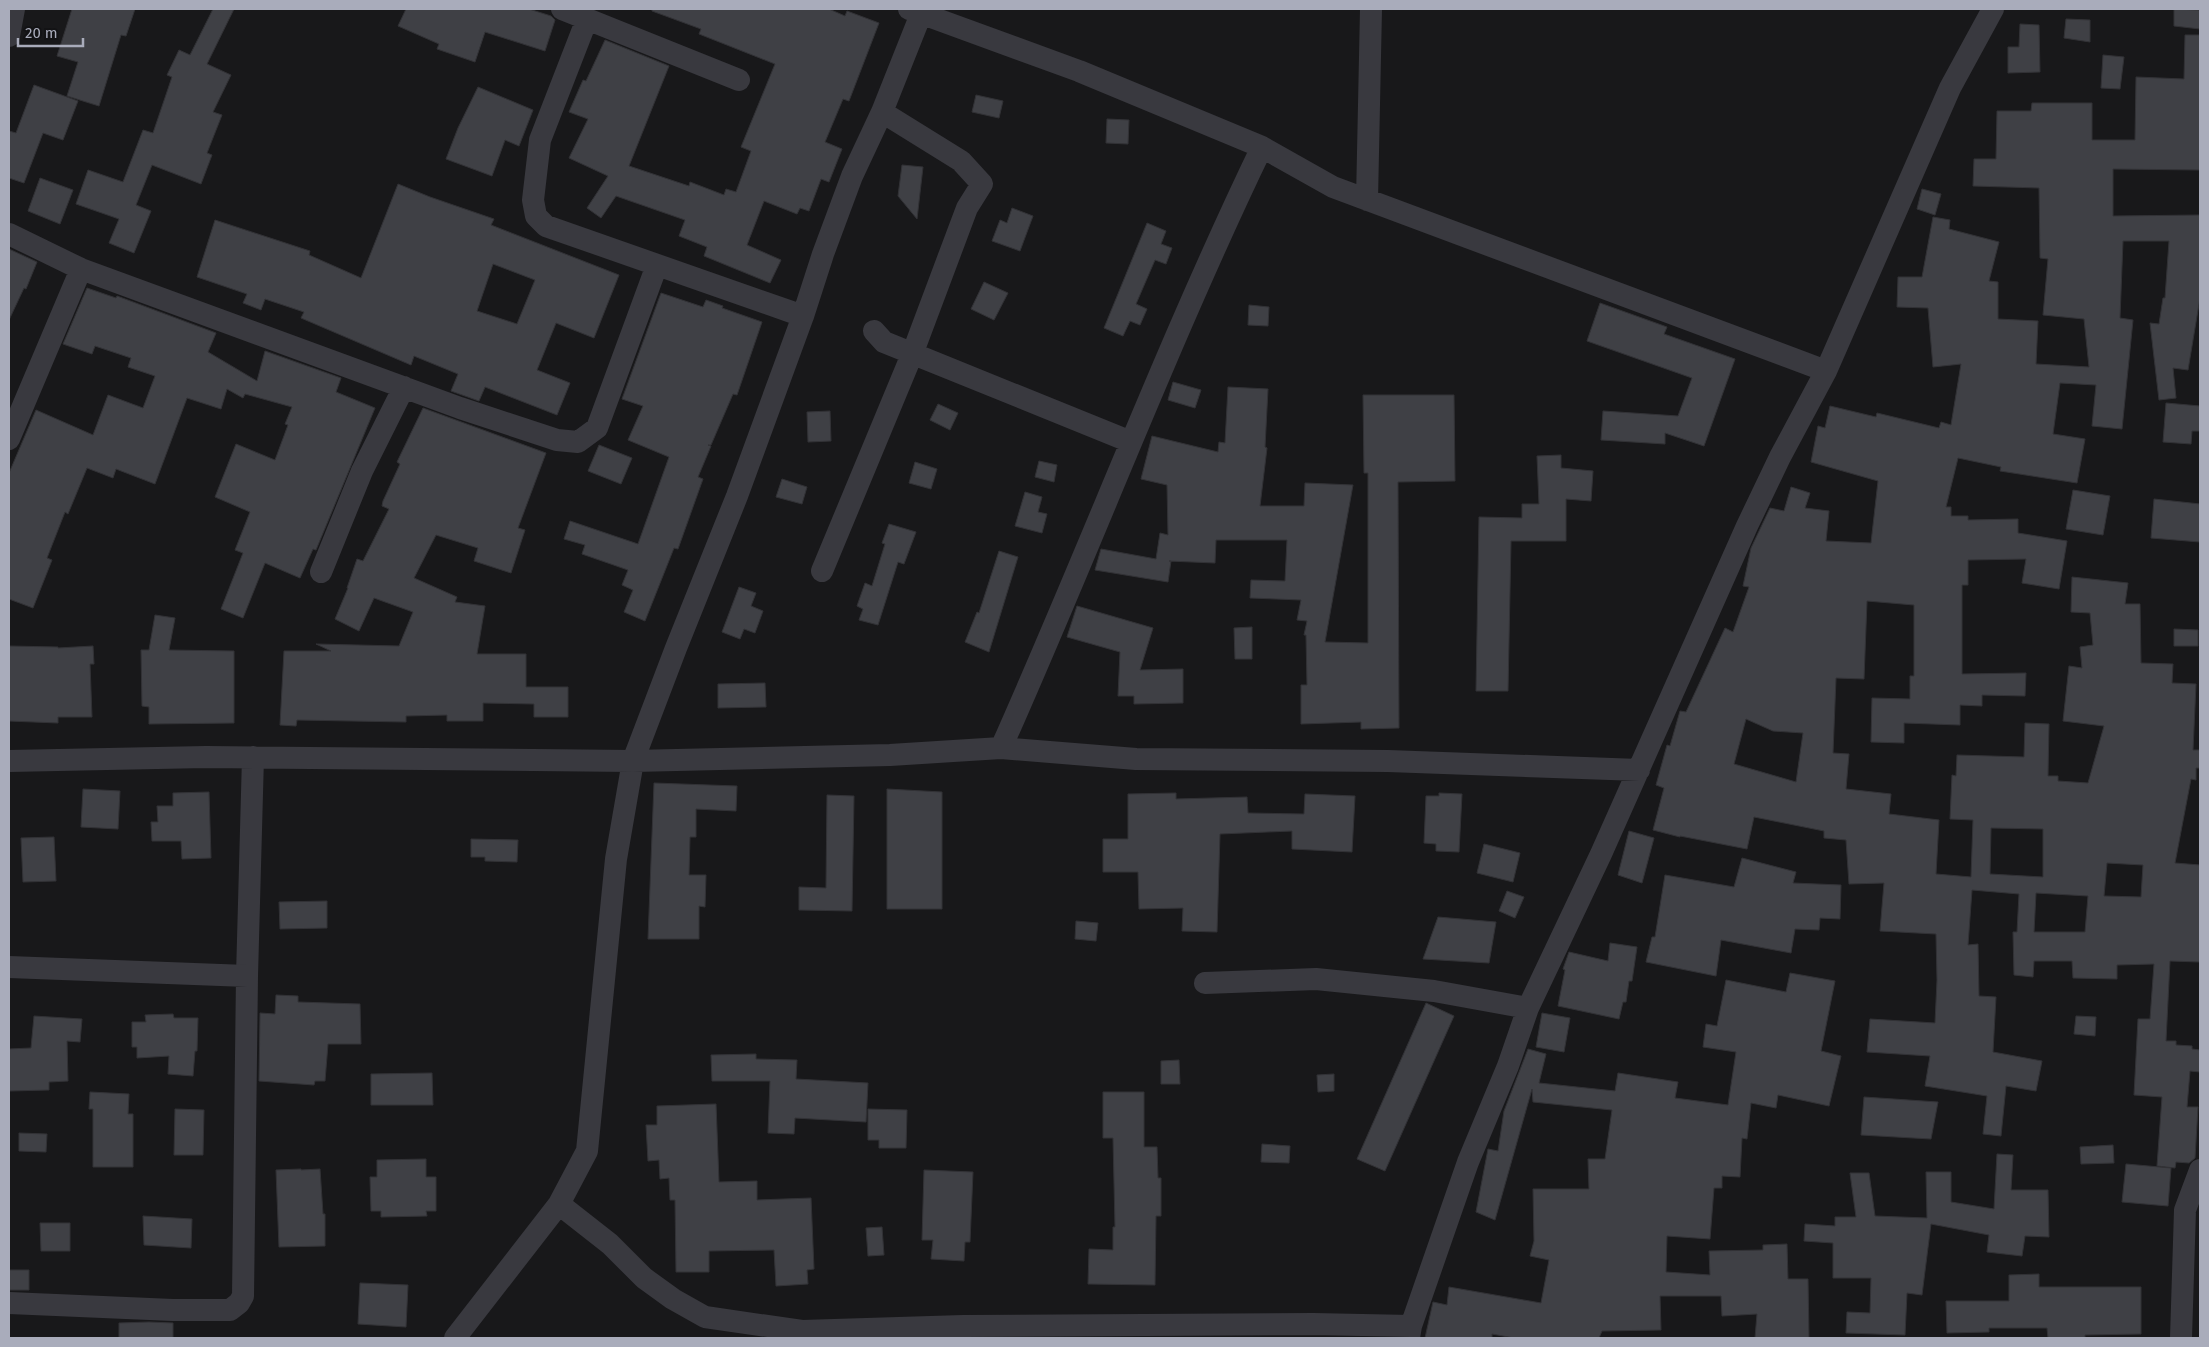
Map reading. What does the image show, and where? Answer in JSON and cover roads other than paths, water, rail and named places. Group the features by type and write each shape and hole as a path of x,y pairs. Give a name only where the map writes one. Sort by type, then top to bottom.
{"street":[{"path":"9,36 14,9"},
{"path":"562,9 739,80"},
{"path":"1367,200 1372,9"},
{"path":"559,1204 610,1244 644,1278 673,1299 705,1317 771,1333 963,1326 1149,1332 1410,1332 1468,1162 1508,1066 1528,1008 1601,854 1747,526 1826,371 1950,88 1993,9"},
{"path":"455,1338 559,1204 587,1151 616,859 634,761 676,648 737,496 804,316 823,254 852,176 882,112 917,11 1079,71 1262,147 1333,186 1367,200 1826,371"},
{"path":"587,19 540,140 533,200 536,216 546,226 804,316"},
{"path":"822,571 912,352 967,208 982,184 961,161 882,112"},
{"path":"1001,748 1044,652 1213,251 1262,147"},
{"path":"9,234 81,269 404,387 557,440 578,442 597,428 657,265"},
{"path":"9,440 81,269"},
{"path":"874,331 884,342 1131,442"},
{"path":"321,572 362,471 404,387"},
{"path":"9,761 253,757 634,761 890,755 1001,748 1136,759 1388,761 1638,770"},
{"path":"9,1304 173,1310 230,1310 239,1303 243,1296 247,976 253,757"},
{"path":"9,967 247,976"},
{"path":"1205,983 1316,979 1434,992 1528,1008"},
{"path":"2181,1338 2185,1210 2200,1170"}]}
